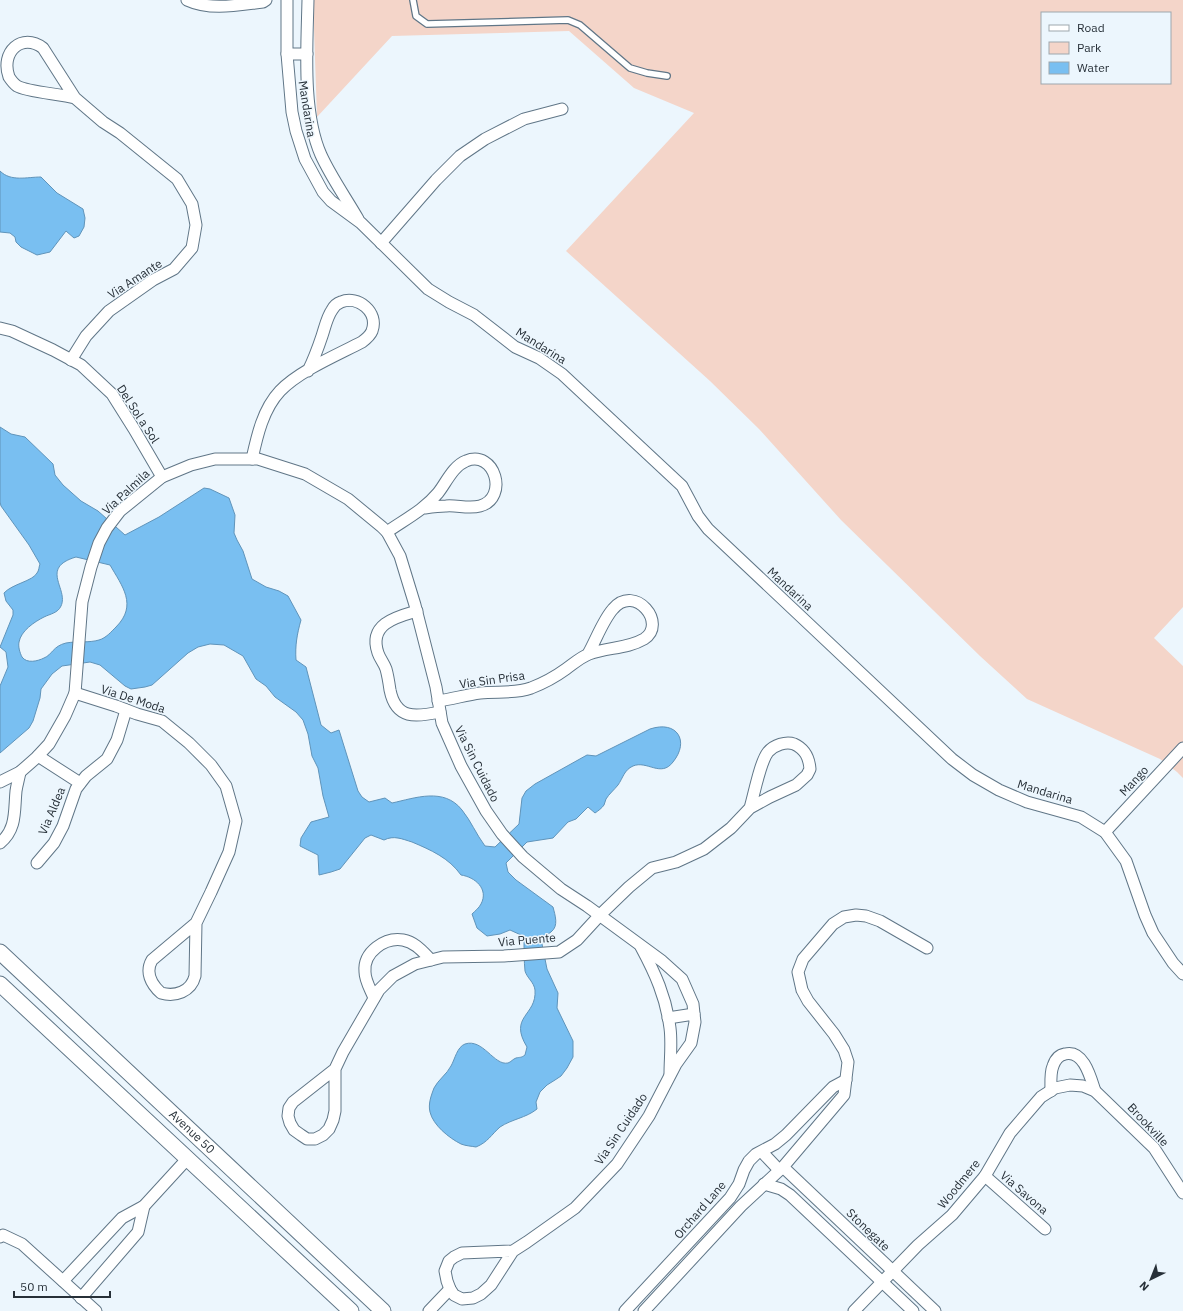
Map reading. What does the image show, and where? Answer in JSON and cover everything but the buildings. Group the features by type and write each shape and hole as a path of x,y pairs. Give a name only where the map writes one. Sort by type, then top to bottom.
{"main road":[{"name":"Avenue 50","path":"0,952 383,1311"},
{"name":"Avenue 50","path":"2,989 188,1158 351,1311"},
{"path":"188,1158 193,1154 199,1154 208,1158 269,1214 326,1258"}],"street":[{"path":"187,0 213,7 257,3 266,0"},
{"name":"Mandarina","path":"287,0 287,54 292,112 297,136 305,159 323,192 331,201 361,223 428,289 449,302 474,314 515,347 539,358 562,374 682,486 698,516 708,529 952,759 973,775 1000,790 1027,802 1081,817 1105,832 1126,861 1145,915 1153,932 1173,963 1183,974"},
{"name":"Mandarina","path":"308,0 307,54 310,116 321,154 361,223"},
{"name":"Via Amante","path":"71,360 86,336 109,311 153,280 174,269 192,248 196,224 192,204 177,179 75,98 43,48 36,43 30,42 15,46 10,51 5,63 7,72 17,86 75,98"},
{"path":"287,54 307,54"},
{"path":"381,243 436,180 460,156 485,138 524,118 562,109"},
{"path":"252,459 257,435 269,408 279,392 298,377 362,342 372,332 374,324 371,314 364,304 357,301 348,300 339,303 333,309 328,316 314,360 308,371"},
{"name":"Del Sol a Sol","path":"0,328 12,331 81,365 112,394 162,477"},
{"name":"Via Palmila","path":"0,782 20,772 38,756 49,744 65,716 74,693 82,602 99,543 107,528 120,511 162,477 191,465 215,459 258,459 305,474 348,499 387,532"},
{"path":"387,532 425,508 460,464 474,460 483,461 491,467 495,475 496,484 489,501 480,506 425,508"},
{"name":"Via Sin Cuidado","path":"387,532 400,556 417,611 442,723 461,766 486,811 502,834 519,853 561,889 600,915 662,961 682,979 693,1004 695,1022 691,1043 676,1064 649,1116 616,1164 575,1208 513,1251 491,1285 481,1294 473,1298 462,1299 454,1295 450,1289"},
{"name":"Via Sin Prisa","path":"417,611 392,618 386,622 379,630 376,644 378,654 385,667 390,690 396,706 408,715 415,716 439,706 480,693 503,693 524,690 557,676 588,654 631,645 646,637 652,631 650,615 646,608 634,601 626,600 619,603 606,620 588,654"},
{"name":"Via De Moda","path":"74,693 162,721 189,743 211,765 226,786 236,821 229,852 196,923 152,960 149,966 149,972 153,985 161,993 175,995 191,987 194,982 196,923"},
{"name":"Via Aldea","path":"37,864 54,843 63,826 76,789 80,783 86,776 107,759 117,740 126,710"},
{"name":"Via Puente","path":"335,1069 293,1102 289,1108 288,1116 290,1124 294,1130 307,1139 316,1139 323,1135 329,1128 335,1111 335,1069 374,998 379,990 393,976 415,964 443,957 504,956 549,954 559,952 577,940 628,887 652,868 676,862 704,849 731,828 750,808 796,785 807,775 810,769 806,754 800,747 791,743 783,744 769,751 764,760 750,808"},
{"name":"Mango","path":"1105,832 1183,748"},
{"path":"38,756 80,783"},
{"path":"0,843 9,834 14,822 16,790 20,772"},
{"path":"644,1311 741,1206 781,1168 844,1095 848,1062 844,1050 834,1034 808,1001 802,990 798,972 803,959 833,924 844,917 856,915 866,916 880,921 926,948"},
{"path":"374,998 368,986 364,972 365,963 370,954 379,945 392,940 404,940 416,946 431,960"},
{"name":"Via Sin Cuidado","path":"640,945 658,979 666,1006 670,1029 670,1076"},
{"path":"668,1018 694,1014"},
{"path":"1051,1091 1052,1068 1056,1060 1062,1055 1068,1053 1077,1056 1083,1061 1088,1069 1095,1091"},
{"name":"Orchard Lane","path":"624,1311 730,1198 739,1184 749,1161 756,1154 762,1152 786,1135 834,1087 846,1080"},
{"name":"Woodmere","path":"854,1311 918,1245 952,1215 985,1176 1010,1133 1041,1097 1055,1088 1070,1085 1083,1086"},
{"name":"Brookville","path":"1083,1086 1095,1091 1154,1148 1183,1193"},
{"name":"Stonegate","path":"762,1152 935,1311"},
{"path":"63,1281 122,1218 144,1206 188,1158"},
{"name":"Via Savona","path":"985,1176 1045,1229"},
{"path":"764,1184 781,1189 790,1195 913,1311"},
{"path":"81,1298 138,1232 144,1206"},
{"path":"2,1236 22,1244 96,1311"},
{"path":"429,1311 450,1289 445,1271 449,1261 454,1256 462,1253 513,1251"}],"lane":[{"path":"413,0 416,16 428,24 568,20 580,25 630,68 666,76"}],"green space":[{"path":"313,0 1183,0 1183,607 1154,638 1183,666 1183,778 1160,759 1027,699 980,656 841,520 759,429 710,381 566,251 694,113 634,88 569,31 392,36 317,117"}],"water":[{"path":"0,171 9,177 14,178 41,177 57,193 83,209 85,218 84,227 79,236 74,238 66,231 50,252 37,255 21,247 16,242 15,237 10,233 0,232"},
{"path":"0,427 11,434 25,437 53,464 55,475 63,485 81,501 98,511 125,535 159,517 204,488 210,489 229,498 235,515 234,533 243,551 252,579 266,587 279,591 288,596 301,620 298,630 296,660 306,667 321,725 331,733 339,730 358,791 362,797 369,802 385,798 392,803 429,796 447,798 462,810 485,846 495,847 519,824 522,798 526,791 535,784 587,755 596,756 650,729 667,727 674,730 678,734 680,747 678,754 668,767 659,769 643,765 633,766 626,772 599,810 595,813 588,807 576,819 568,822 553,838 527,842 506,863 508,872 516,880 553,907 556,920 555,927 541,939 547,969 558,993 557,1008 573,1041 573,1057 561,1076 547,1085 540,1092 536,1102 537,1109 500,1127 486,1141 476,1147 463,1145 456,1141 442,1131 434,1122 429,1109 433,1091 449,1069 458,1050 462,1046 471,1043 477,1045 503,1063 508,1063 515,1058 525,1055 527,1047 522,1037 522,1022 532,1006 535,990 525,971 524,940 521,935 510,930 500,934 487,936 477,928 472,914 480,905 483,899 483,893 476,881 461,875 451,864 433,851 412,842 398,838 384,840 371,835 365,838 340,869 319,875 318,855 300,846 301,838 311,822 329,817 323,796 318,768 312,756 308,734 303,720 296,712 275,697 266,686 256,679 243,656 224,645 210,644 198,647 188,653 152,685 131,689 125,686 100,665 90,662 62,666 52,674 41,689 40,698 33,721 29,728 0,753 0,686 8,667 6,652 0,647 13,615 13,610 6,601 4,593 12,587 35,576 40,564 29,545 1,506","holes":["76,557 110,565 123,588 127,603 123,619 116,627 102,639 62,644 55,648 47,657 42,659 36,661 27,661 24,659 19,646 22,634 32,624 56,612 61,606 62,593 57,573 59,567 65,562"]}]}
